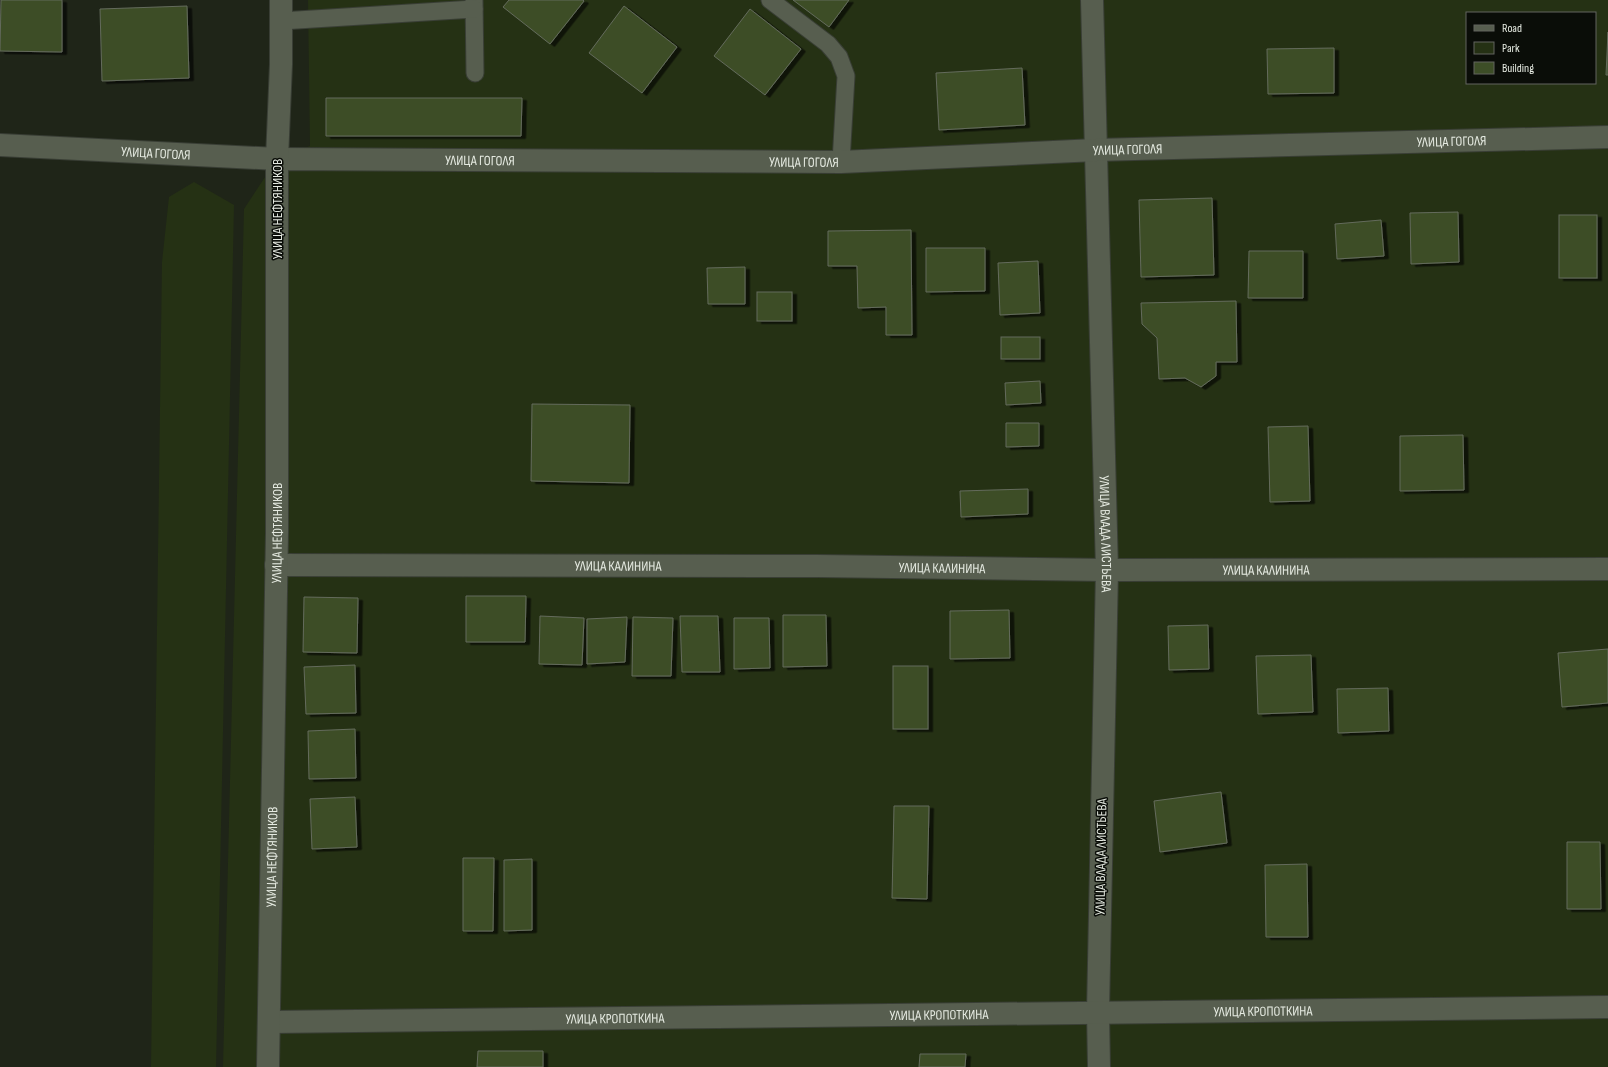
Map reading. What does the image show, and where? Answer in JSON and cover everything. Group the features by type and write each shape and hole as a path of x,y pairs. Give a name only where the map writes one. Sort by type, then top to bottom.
{"street":[{"name":"УЛИЦА НЕФТЯНИКОВ","path":"268,1067 276,565 277,159 281,64 281,0"},
{"name":"УЛИЦА ВЛАДА ЛИСТЬЕВА","path":"1092,0 1107,570 1098,1012 1099,1067"},
{"name":"УЛИЦА ГОГОЛЯ","path":"0,145 277,159 841,162 1096,150 1608,137"},
{"name":"УЛИЦА КАЛИНИНА","path":"276,565 818,566 1107,570 1608,569"},
{"name":"УЛИЦА КРОПОТКИНА","path":"269,1022 1608,1006"}],"lane":[{"path":"770,0 828,44 840,56 846,76 841,162"},
{"path":"281,21 474,4 475,74"}],"green space":[{"path":"308,0 1608,0 1608,1067 223,1067 244,209 277,159 310,146"},
{"path":"194,182 234,205 216,1067 151,1067 162,262 169,197"}],"building":[{"path":"1,0 62,0 62,52 0,51"},
{"path":"509,0 584,1 550,44 503,7"},
{"path":"793,0 849,0 829,27"},
{"path":"187,6 189,78 102,81 100,9"},
{"path":"624,6 677,47 642,93 589,53"},
{"path":"750,9 801,49 765,95 714,56"},
{"path":"1608,32 1608,75 1606,75"},
{"path":"1334,48 1334,93 1268,94 1267,49"},
{"path":"1022,68 1025,125 939,130 936,73"},
{"path":"326,98 522,98 521,136 326,136"},
{"path":"1212,198 1214,275 1141,277 1139,200"},
{"path":"1458,212 1459,262 1411,264 1410,213"},
{"path":"1559,215 1597,215 1597,278 1559,278"},
{"path":"1381,220 1384,256 1337,259 1335,224"},
{"path":"911,230 912,335 886,335 886,307 858,308 857,266 828,266 828,231"},
{"path":"926,248 985,248 985,291 926,292"},
{"path":"1249,251 1303,251 1303,298 1248,298"},
{"path":"1038,261 1040,313 1000,315 998,263"},
{"path":"745,267 745,304 708,304 707,268"},
{"path":"757,292 792,292 792,321 757,321"},
{"path":"1236,301 1237,362 1216,362 1216,376 1201,387 1185,378 1159,379 1157,338 1142,324 1141,303"},
{"path":"1001,337 1040,337 1040,359 1001,359"},
{"path":"1040,381 1041,403 1006,405 1005,383"},
{"path":"532,404 630,405 629,483 531,481"},
{"path":"1006,423 1039,423 1039,446 1006,447"},
{"path":"1308,426 1310,501 1270,502 1268,427"},
{"path":"1463,435 1464,490 1400,491 1400,436"},
{"path":"1028,489 1028,514 961,517 960,491"},
{"path":"466,596 526,596 525,642 466,642"},
{"path":"304,597 358,598 357,653 303,652"},
{"path":"1009,610 1010,658 950,659 950,611"},
{"path":"783,615 826,615 827,666 783,667"},
{"path":"540,616 584,618 582,665 539,664"},
{"path":"680,616 718,616 720,672 682,672"},
{"path":"627,617 625,662 587,664 587,619"},
{"path":"633,617 673,618 671,676 632,676"},
{"path":"734,618 769,618 770,668 734,669"},
{"path":"1208,625 1209,669 1169,670 1168,626"},
{"path":"1608,649 1608,703 1562,707 1558,653"},
{"path":"1311,655 1313,712 1258,714 1256,656"},
{"path":"355,665 356,713 306,714 304,667"},
{"path":"893,666 928,666 928,729 893,729"},
{"path":"1388,688 1389,731 1338,733 1337,689"},
{"path":"355,729 356,778 309,779 308,731"},
{"path":"1221,792 1227,843 1160,852 1154,801"},
{"path":"355,797 357,847 312,849 310,799"},
{"path":"894,806 929,806 927,899 892,898"},
{"path":"1567,842 1600,842 1601,909 1567,909"},
{"path":"463,858 494,858 493,931 463,931"},
{"path":"532,859 532,930 504,931 504,860"},
{"path":"1307,864 1308,937 1266,937 1265,865"},
{"path":"478,1051 543,1051 543,1067 477,1067"},
{"path":"920,1054 966,1054 965,1067 919,1067"}]}
